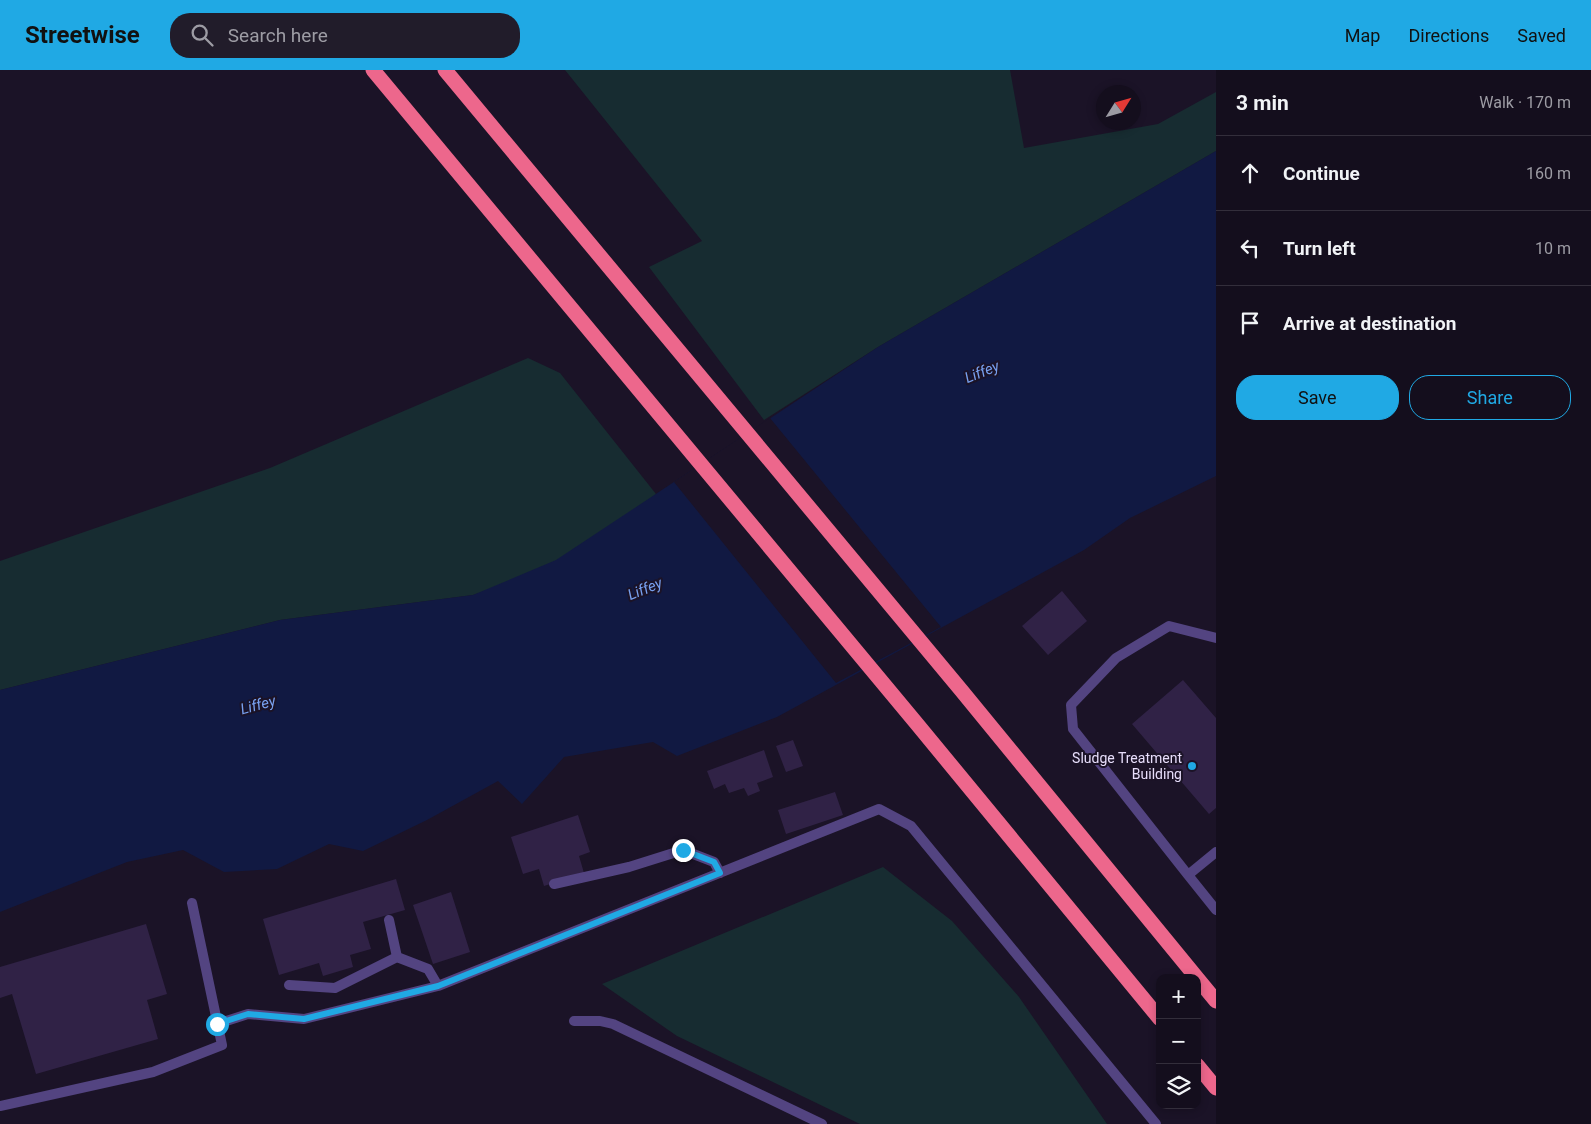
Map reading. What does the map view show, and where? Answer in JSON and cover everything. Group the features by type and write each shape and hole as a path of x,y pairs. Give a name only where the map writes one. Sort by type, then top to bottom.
{"highway":[{"path":"373,70 670,429 918,724 1156,1014"},
{"path":"445,70 961,690 1194,974"},
{"path":"1201,983 1216,1001"},
{"path":"1201,1070 1216,1088"}],"lane":[{"path":"1216,638 1169,626 1116,658 1071,705 1073,729 1216,910"},
{"path":"217,1024 248,1014 304,1019 438,986 879,809 912,826 1156,1124"},
{"path":"554,884 629,867 683,850 714,862 720,873"},
{"path":"1188,875 1216,852"},
{"path":"0,1106 153,1072 222,1045 192,903"},
{"path":"389,920 397,957"},
{"path":"289,985 336,988 397,957 428,969 438,986"},
{"path":"574,1021 600,1020 613,1024 822,1124"}],"green space":[{"path":"565,70 1010,70 1024,148 1124,130 1141,130 1141,127 1158,124 1216,92 1216,151 878,347 764,420 649,267 702,241"},
{"path":"528,358 560,373 656,494 575,560 473,595 280,620 0,690 0,561 270,468"},
{"path":"883,867 952,921 1019,997 1107,1124 860,1124 677,1036 602,984"}],"water":[{"name":"Liffey","path":"1216,151 1216,476 1130,518 1084,550 777,717 677,756 653,742 564,757 522,804 498,781 427,820 363,851 329,844 277,869 224,872 183,850 127,862 0,912 0,690 280,620 473,595 556,560 878,347"}],"pier":[{"path":"770,418 941,627 836,683 674,482"}],"building":[{"path":"1062,591 1087,621 1048,655 1022,626"},
{"name":"Sludge Treatment Building","path":"1183,680 1216,718 1216,808 1209,814 1132,724"},
{"path":"793,740 803,766 786,772 776,746"},
{"path":"764,750 773,777 757,783 760,791 748,796 744,788 729,793 725,784 714,789 707,771"},
{"path":"835,792 843,815 786,834 778,810"},
{"path":"578,815 590,852 579,856 584,873 544,886 539,869 523,874 511,837"},
{"path":"396,879 405,910 363,922 371,949 350,955 353,967 323,976 319,963 279,975 263,919"},
{"path":"451,892 470,952 433,964 413,905"},
{"path":"146,924 167,994 147,1000 158,1039 36,1074 12,994 0,998 0,967"}],"place":[{"name":"Sludge Treatment Building","path":"1192,766"}],"route":[{"path":"217,1024 248,1014 304,1019 438,986 720,873 714,862 683,850"}]}
